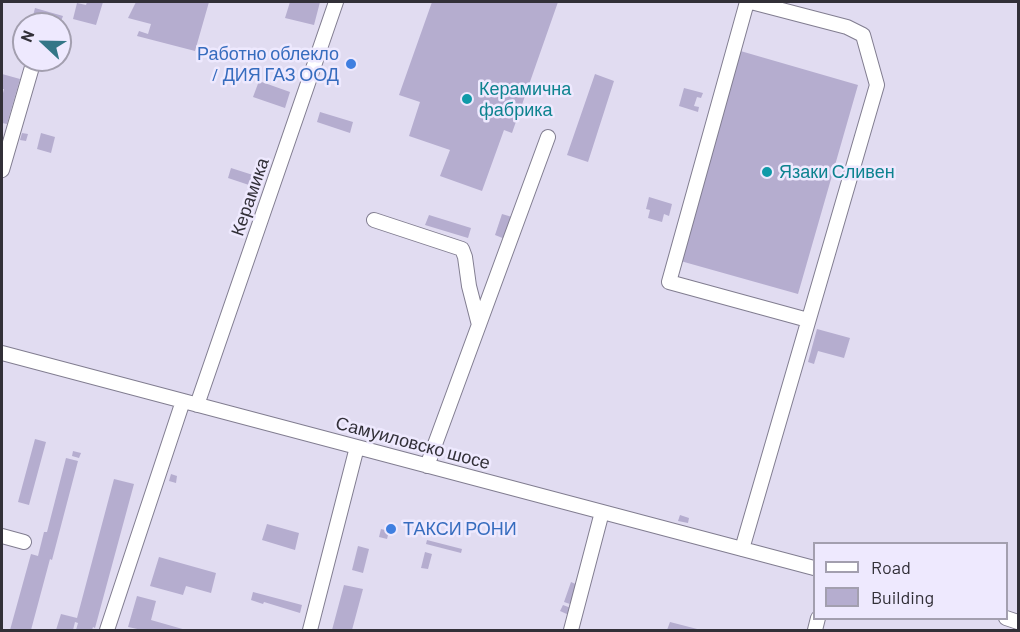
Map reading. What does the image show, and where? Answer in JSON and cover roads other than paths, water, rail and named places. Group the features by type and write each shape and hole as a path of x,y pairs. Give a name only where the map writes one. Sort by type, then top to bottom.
{"street":[{"name":"Керамика","path":"197,405 336,2"},
{"path":"742,549 877,85 863,35 848,27 749,2 669,282 808,320"},
{"path":"2,170 31,72"},
{"path":"428,465 548,137"},
{"path":"374,220 462,249 479,325"},
{"name":"Самуиловско шосе","path":"2,353 813,568"},
{"path":"107,630 183,401"},
{"path":"309,630 357,447"},
{"path":"571,630 602,512"},
{"path":"2,536 24,542"}],"place":[{"name":"Работно облекло / ДИЯ ГАЗ ООД","path":"351,64"},
{"name":"Керамична фабрика","path":"467,99"},
{"name":"Язаки Сливен","path":"767,172"},
{"name":"ТАКСИ РОНИ","path":"391,529"}]}
